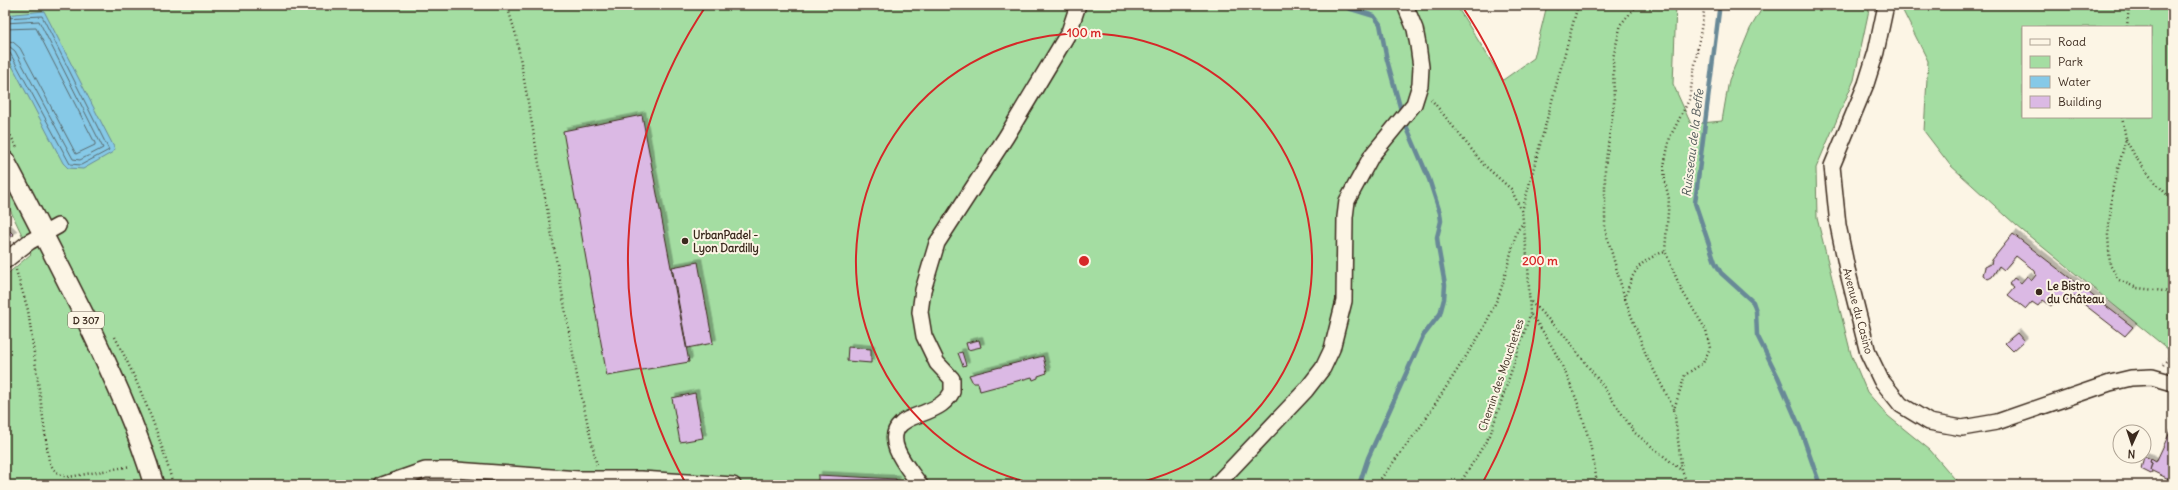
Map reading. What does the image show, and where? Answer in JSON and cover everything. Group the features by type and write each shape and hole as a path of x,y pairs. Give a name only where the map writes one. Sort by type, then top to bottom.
{"main road":[{"name":"D 307","path":"5,161 51,230 148,463 154,485"}],"street":[{"path":"920,485 901,459 894,438 896,431 902,423 942,405 952,392 952,379 937,363 924,336 920,312 924,290 937,243 1006,137 1069,32 1078,5"},
{"path":"1216,485 1306,390 1323,368 1339,326 1344,301 1345,216 1347,202 1372,155 1415,102 1420,85 1421,67 1415,28 1405,5"},
{"name":"Avenue du Casino","path":"1886,5 1876,52 1866,84 1832,166 1838,225 1847,269 1868,353 1881,380 1901,405 1929,422 1962,428 1998,422 2110,383 2131,378 2152,377 2173,383"},
{"path":"9,258 51,230"},
{"path":"382,485 424,470 456,470 600,479 641,479 733,485"}],"path":[{"path":"507,5 516,35 577,376 600,479"},
{"path":"1522,212 1578,5"},
{"path":"1637,5 1621,24 1613,58 1614,104 1605,167 1605,229 1625,299 1646,355 1674,409 1682,471 1688,485"},
{"path":"1674,409 1685,375 1703,363 1710,348 1706,330 1681,289 1665,251 1669,198 1665,182 1664,166 1670,137 1688,100 1705,5"},
{"path":"2127,26 2129,5"},
{"name":"Chemin des Mouchettes","path":"1420,85 1484,165 1510,190 1522,212 1524,223 1530,315 1490,435 1459,485"},
{"path":"2122,118 2126,139 2133,156 2145,172 2173,201"},
{"path":"2126,139 2113,187 2108,235 2110,265 2119,280 2137,288 2173,292"},
{"path":"1376,485 1421,426 1483,330 1500,293 1517,231 1524,223"},
{"path":"1625,299 1632,275 1640,264 1665,251"},
{"path":"9,258 28,310 49,462 53,470 60,475 69,477 166,459"},
{"path":"1530,302 1564,336 1603,386 1635,433 1682,471"},
{"path":"1530,315 1545,334 1582,413 1597,485"}],"green space":[{"path":"5,5 1456,5 1503,80 1534,58 1547,5 1676,5 1673,84 1691,124 1722,121 1729,80 1750,29 1764,5 1870,5 1854,80 1816,168 1817,218 1851,354 1867,392 1888,416 1930,450 1960,485 733,485 456,470 382,485 5,485 5,276 31,254 5,199"},
{"path":"1900,5 2173,5 2173,355 2169,350 2017,226 1950,165 1924,131 1928,61"}],"water":[{"path":"44,11 115,149 113,152 83,169 68,168 63,163 5,52 5,15"}],"building":[{"path":"642,115 689,362 607,376 563,131"},
{"path":"5,226 14,235 5,241"},
{"path":"2013,234 2133,327 2125,336 2072,295 2065,304 2058,298 2051,306 2043,300 2038,306 2032,302 2026,309 2008,295 2014,288 2009,284 2014,278 2021,283 2027,276 2032,280 2036,275 2035,271 2016,256 2004,270 1999,266 1992,277 1988,279 1983,275 1985,267 1991,264 1992,260"},
{"path":"698,262 713,343 687,348 672,267"},
{"path":"2017,333 2024,341 2013,351 2005,343"},
{"path":"979,340 981,347 968,350 966,343"},
{"path":"848,347 871,349 871,363 847,361"},
{"path":"962,352 966,365 963,366 958,353"},
{"path":"1043,356 1047,373 1038,376 1038,378 1033,380 1032,377 980,391 978,383 973,383 969,375"},
{"path":"695,393 703,438 680,442 672,398"},
{"path":"2171,430 2173,431 2173,481 2150,470 2152,460 2156,462"},
{"path":"2142,464 2152,464 2150,470 2152,472 2151,474 2141,469"},
{"path":"818,475 896,479 896,485 818,485"}],"waterway":[{"path":"1345,5 1348,8 1374,16 1380,24 1387,60 1402,114"},
{"name":"Ruisseau de la Beffe","path":"1719,11 1695,203 1715,262 1721,273 1753,302 1756,311 1757,335 1778,377 1800,428 1820,485"},
{"path":"1359,485 1368,458 1423,336 1440,314 1444,299 1445,285 1437,237 1441,221 1440,213 1429,179 1404,121"}],"place":[{"name":"UrbanPadel - Lyon Dardilly","path":"685,241"},
{"name":"Le Bistro du Château","path":"2039,292"}]}
